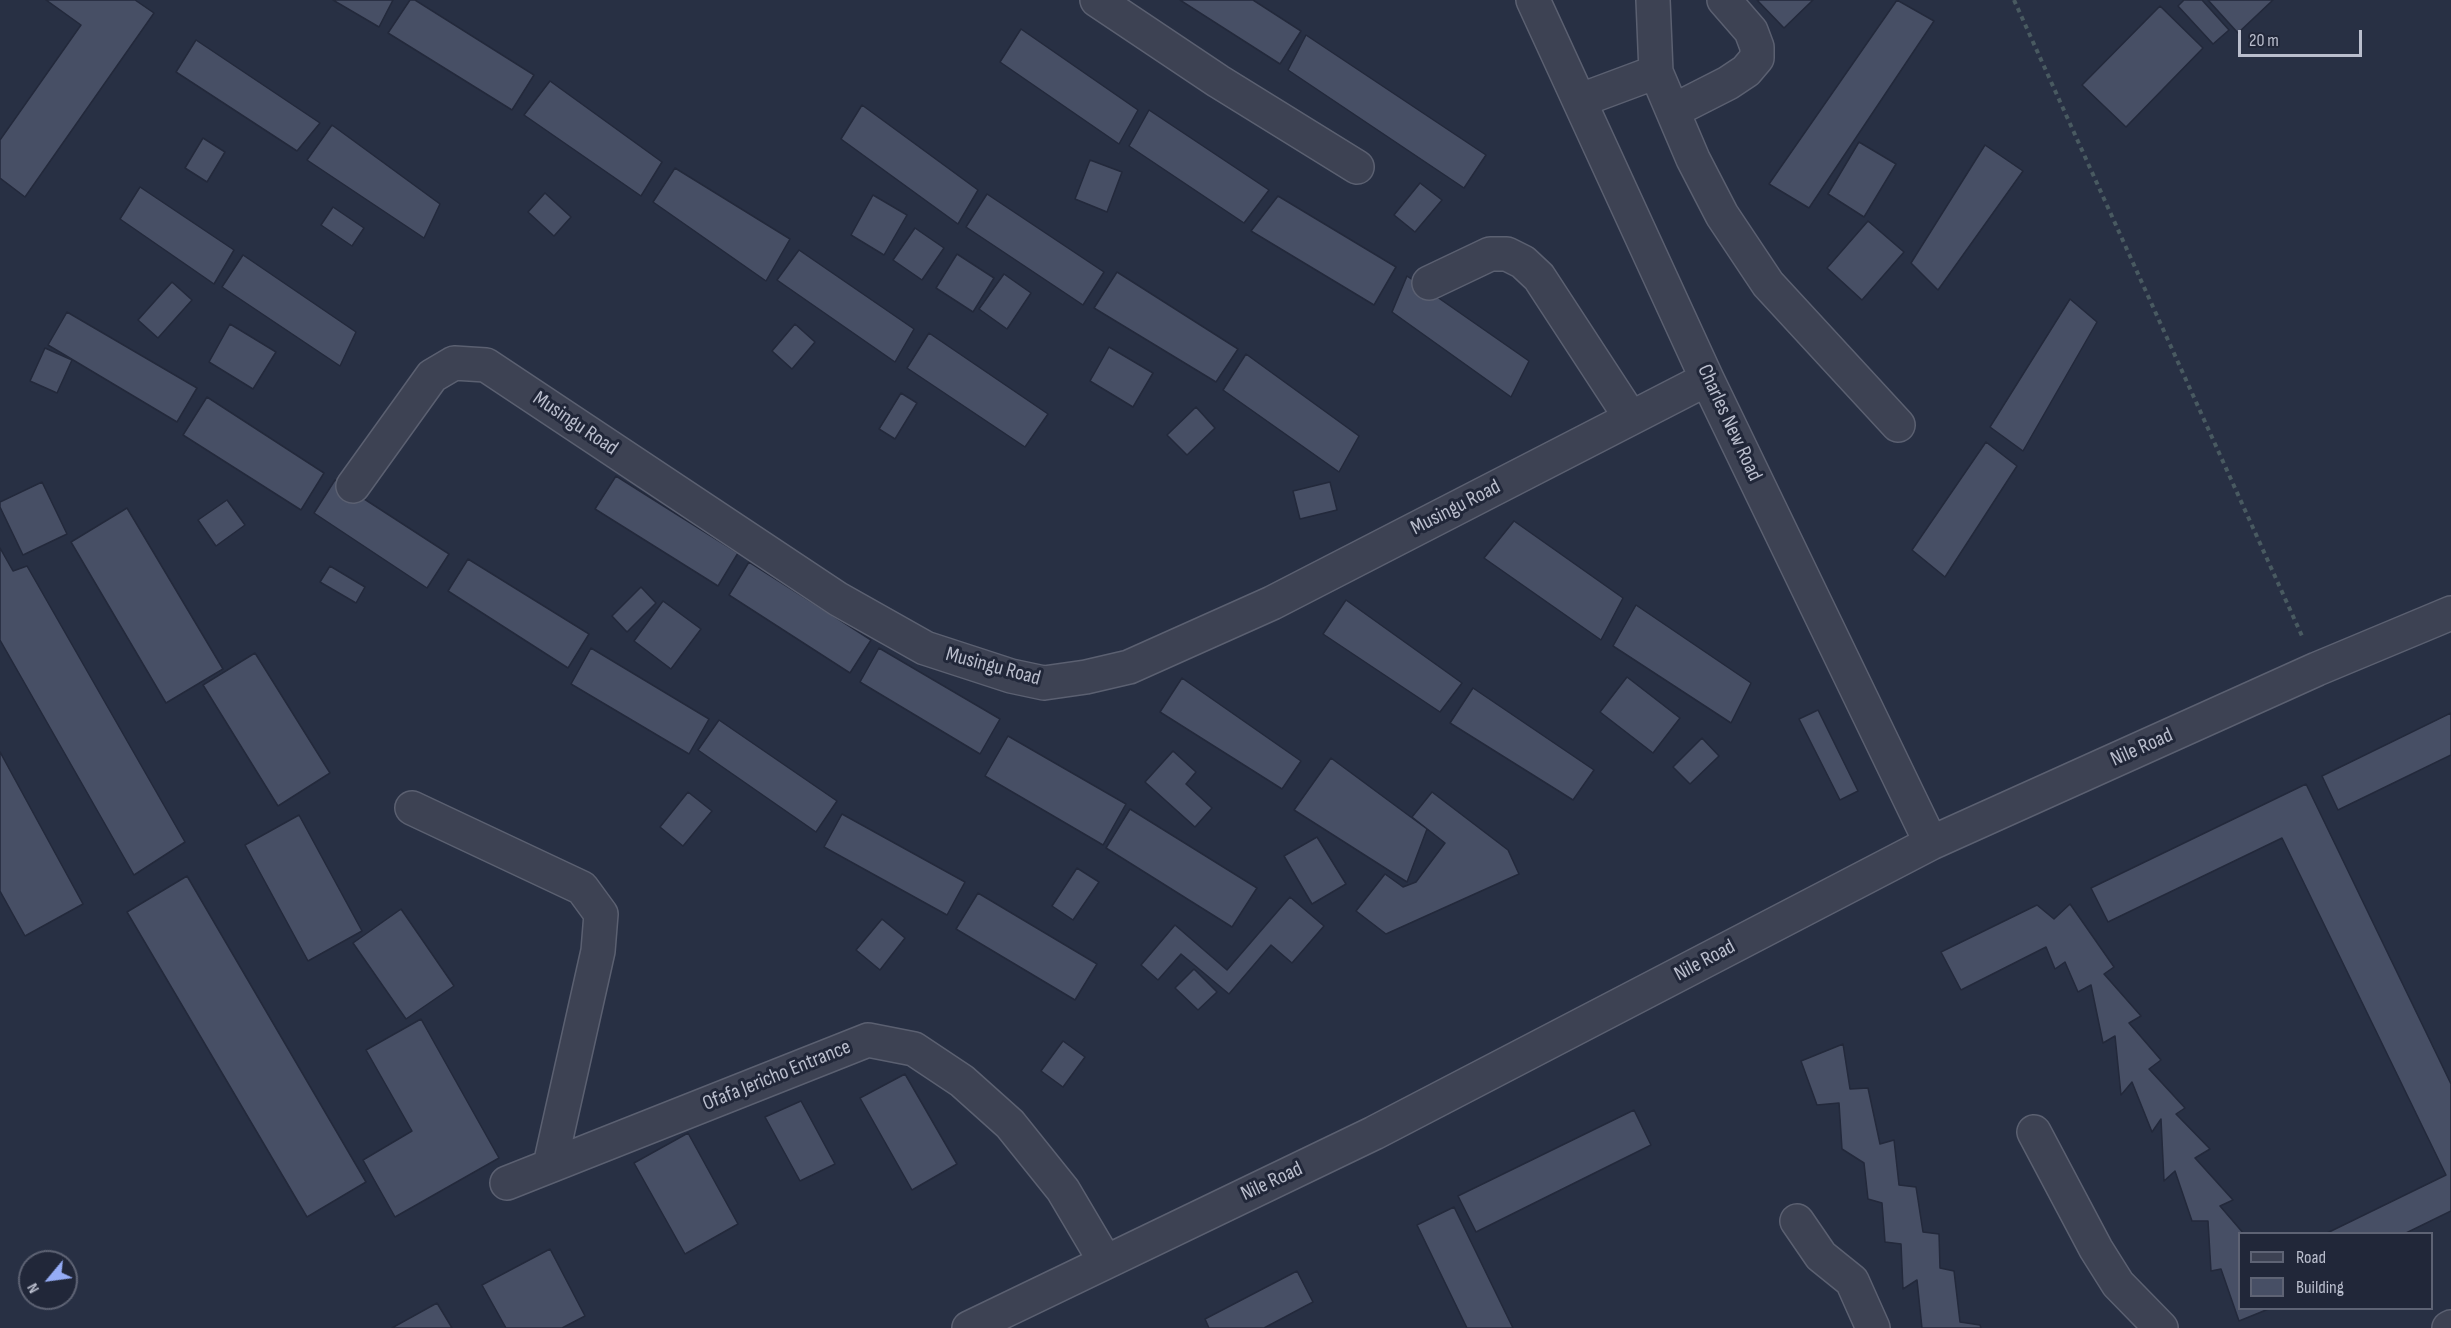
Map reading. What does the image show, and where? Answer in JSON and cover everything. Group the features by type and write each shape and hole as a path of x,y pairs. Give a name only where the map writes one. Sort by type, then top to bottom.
{"street":[{"path":"1097,0 1218,81 1358,167"},
{"name":"Charles New Road","path":"1533,0 1707,378 1931,843"},
{"path":"1653,0 1656,72 1693,159 1722,215 1768,284 1898,425"},
{"path":"1672,111 1728,83 1746,71 1757,58 1757,46 1751,31 1724,0"},
{"path":"1581,100 1656,72"},
{"path":"1429,284 1490,254 1507,254 1523,262 1539,277 1631,418"},
{"name":"Musingu Road","path":"353,486 432,376 454,363 486,365 838,599 925,648 1011,676 1044,683 1086,677 1129,667 1272,603 1707,378"},
{"name":"Nile Road","path":"969,1328 1374,1133 1931,843 2317,669 2451,613"},
{"path":"412,808 582,888 601,914 598,951 550,1165"},
{"name":"Ofafa Jericho Entrance","path":"507,1183 868,1040 914,1049 962,1081 1010,1124 1063,1190 1105,1261"},
{"path":"2034,1132 2096,1249 2113,1275 2161,1328"},
{"path":"1797,1221 1821,1256 1852,1281 1873,1328"}],"path":[{"path":"2014,0 2317,669"}],"building":[{"path":"46,0 135,0 154,13 25,197 0,178 0,140 81,25"},
{"path":"333,0 393,0 379,27"},
{"path":"410,0 415,0 534,75 512,110 388,33"},
{"path":"1180,0 1253,0 1301,31 1280,64"},
{"path":"1757,0 1813,0 1784,28"},
{"path":"1897,0 1934,21 1809,208 1769,184"},
{"path":"2184,0 2202,0 2229,30 2213,44 2178,6"},
{"path":"2208,0 2273,0 2238,33"},
{"path":"2160,6 2203,48 2126,127 2082,85"},
{"path":"1021,29 1138,110 1119,144 1000,62"},
{"path":"1306,35 1486,155 1464,188 1288,70"},
{"path":"196,40 320,123 297,151 176,72"},
{"path":"550,81 662,162 641,196 524,115"},
{"path":"862,105 978,190 958,224 841,139"},
{"path":"1149,110 1269,190 1244,223 1129,146"},
{"path":"332,125 440,204 424,238 307,160"},
{"path":"203,138 225,152 207,182 185,168"},
{"path":"1859,142 1896,164 1864,217 1828,194"},
{"path":"1985,145 2023,171 1938,290 1911,263"},
{"path":"1090,160 1122,172 1107,212 1075,199"},
{"path":"675,168 790,239 766,281 653,202"},
{"path":"1420,183 1442,200 1415,232 1394,215"},
{"path":"140,187 234,250 214,284 120,219"},
{"path":"545,193 571,217 554,236 528,212"},
{"path":"987,194 1104,272 1083,305 966,227"},
{"path":"873,195 907,215 884,255 851,235"},
{"path":"1278,196 1396,267 1374,305 1251,231"},
{"path":"333,207 364,228 352,246 321,225"},
{"path":"1868,221 1904,252 1862,300 1827,268"},
{"path":"915,228 944,248 922,280 893,260"},
{"path":"799,250 914,329 895,362 777,280"},
{"path":"957,254 994,278 973,312 936,288"},
{"path":"243,255 356,332 340,366 222,287"},
{"path":"1117,272 1238,349 1216,382 1094,308"},
{"path":"1004,274 1031,293 1007,329 979,309"},
{"path":"1407,276 1529,361 1511,397 1392,312"},
{"path":"172,282 192,300 158,338 138,320"},
{"path":"2070,299 2097,322 2023,451 1990,427"},
{"path":"67,312 197,388 177,422 48,345"},
{"path":"230,324 276,352 253,389 209,362"},
{"path":"795,324 815,342 792,369 772,351"},
{"path":"929,333 1048,414 1025,447 907,368"},
{"path":"1109,347 1153,373 1133,407 1090,381"},
{"path":"45,348 72,360 57,393 30,381"},
{"path":"1246,354 1359,436 1339,472 1223,390"},
{"path":"901,393 917,403 895,439 879,429"},
{"path":"207,397 324,473 301,510 183,435"},
{"path":"1196,407 1215,428 1187,455 1167,435"},
{"path":"1986,442 2017,466 1945,577 1912,550"},
{"path":"616,476 738,553 718,586 595,509"},
{"path":"335,480 449,554 427,588 314,513"},
{"path":"42,482 67,534 23,555 0,507 0,502"},
{"path":"1330,482 1337,510 1300,519 1293,491"},
{"path":"227,500 245,525 216,546 198,520"},
{"path":"127,508 223,669 166,703 71,542"},
{"path":"1514,521 1623,598 1601,640 1484,558"},
{"path":"0,548 13,571 27,566 185,842 134,875 0,640"},
{"path":"468,559 589,634 568,668 448,591"},
{"path":"749,562 871,640 850,673 729,595"},
{"path":"330,566 365,587 356,603 320,582"},
{"path":"641,587 656,603 627,632 612,616"},
{"path":"1346,600 1462,683 1440,712 1323,634"},
{"path":"663,601 701,629 671,669 634,641"},
{"path":"1636,605 1751,683 1731,723 1613,646"},
{"path":"591,648 709,719 689,754 571,684"},
{"path":"879,648 1000,719 980,754 860,682"},
{"path":"255,653 330,773 278,806 203,685"},
{"path":"1627,677 1680,718 1653,753 1600,712"},
{"path":"1182,678 1301,761 1282,789 1160,712"},
{"path":"1473,688 1594,770 1573,800 1450,723"},
{"path":"1818,710 1858,791 1840,800 1799,719"},
{"path":"2451,713 2451,755 2338,810 2322,776"},
{"path":"719,720 837,801 816,832 698,750"},
{"path":"1008,736 1126,804 1103,845 985,776"},
{"path":"1702,738 1719,756 1690,784 1673,767"},
{"path":"1173,751 1196,772 1186,784 1212,808 1195,827 1145,782"},
{"path":"0,752 83,904 25,936 0,891"},
{"path":"1331,758 1427,829 1407,882 1294,810"},
{"path":"2306,784 2451,1084 2451,1211 2408,1232 2329,1232 2446,1175 2282,838 2108,922 2091,888"},
{"path":"688,792 712,811 683,846 660,827"},
{"path":"1432,792 1508,850 1519,874 1386,934 1356,911 1385,874 1403,887 1416,882 1445,843 1412,817"},
{"path":"1130,809 1257,888 1232,927 1106,848"},
{"path":"842,814 965,882 947,915 824,847"},
{"path":"299,815 362,931 308,961 245,845"},
{"path":"1317,837 1346,884 1312,904 1284,856"},
{"path":"1077,868 1099,882 1073,920 1052,906"},
{"path":"187,876 366,1182 307,1217 127,912"},
{"path":"978,893 1097,964 1075,1000 956,929"},
{"path":"1290,897 1324,926 1292,963 1271,945 1229,994 1181,954 1158,980 1141,965 1175,925 1227,970"},
{"path":"2070,904 2114,967 2104,974 2141,1016 2129,1023 2161,1060 2149,1069 2185,1108 2176,1114 2210,1149 2195,1158 2233,1200 2220,1206 2242,1232 2238,1232 2238,1310 2266,1310 2239,1321 2221,1269 2211,1271 2208,1221 2192,1221 2175,1171 2164,1181 2161,1119 2152,1132 2132,1082 2121,1095 2115,1036 2103,1043 2091,985 2078,992 2065,962 2055,969 2046,947 1961,990 1941,952 2037,905 2054,919"},
{"path":"401,909 454,986 406,1019 353,943"},
{"path":"882,919 905,938 880,970 856,950"},
{"path":"1194,969 1217,992 1198,1010 1175,988"},
{"path":"421,1019 499,1158 395,1217 363,1160 412,1131 366,1050"},
{"path":"1063,1041 1085,1057 1063,1087 1041,1071"},
{"path":"1843,1044 1850,1089 1868,1088 1880,1144 1894,1140 1899,1185 1916,1187 1923,1232 1939,1234 1940,1268 1954,1271 1960,1322 1980,1325 1981,1328 1922,1328 1917,1280 1903,1289 1901,1244 1885,1242 1882,1203 1868,1199 1864,1163 1842,1149 1839,1103 1817,1105 1801,1061"},
{"path":"905,1074 957,1164 912,1190 860,1098"},
{"path":"801,1101 835,1164 800,1181 765,1117"},
{"path":"1634,1110 1651,1145 1476,1232 1458,1196"},
{"path":"688,1133 738,1224 685,1254 634,1163"},
{"path":"1454,1207 1513,1328 1467,1328 1417,1225"},
{"path":"550,1249 585,1316 562,1328 506,1328 482,1285"},
{"path":"1297,1271 1313,1302 1264,1328 1209,1328 1205,1319"},
{"path":"437,1303 452,1328 392,1328"}]}
